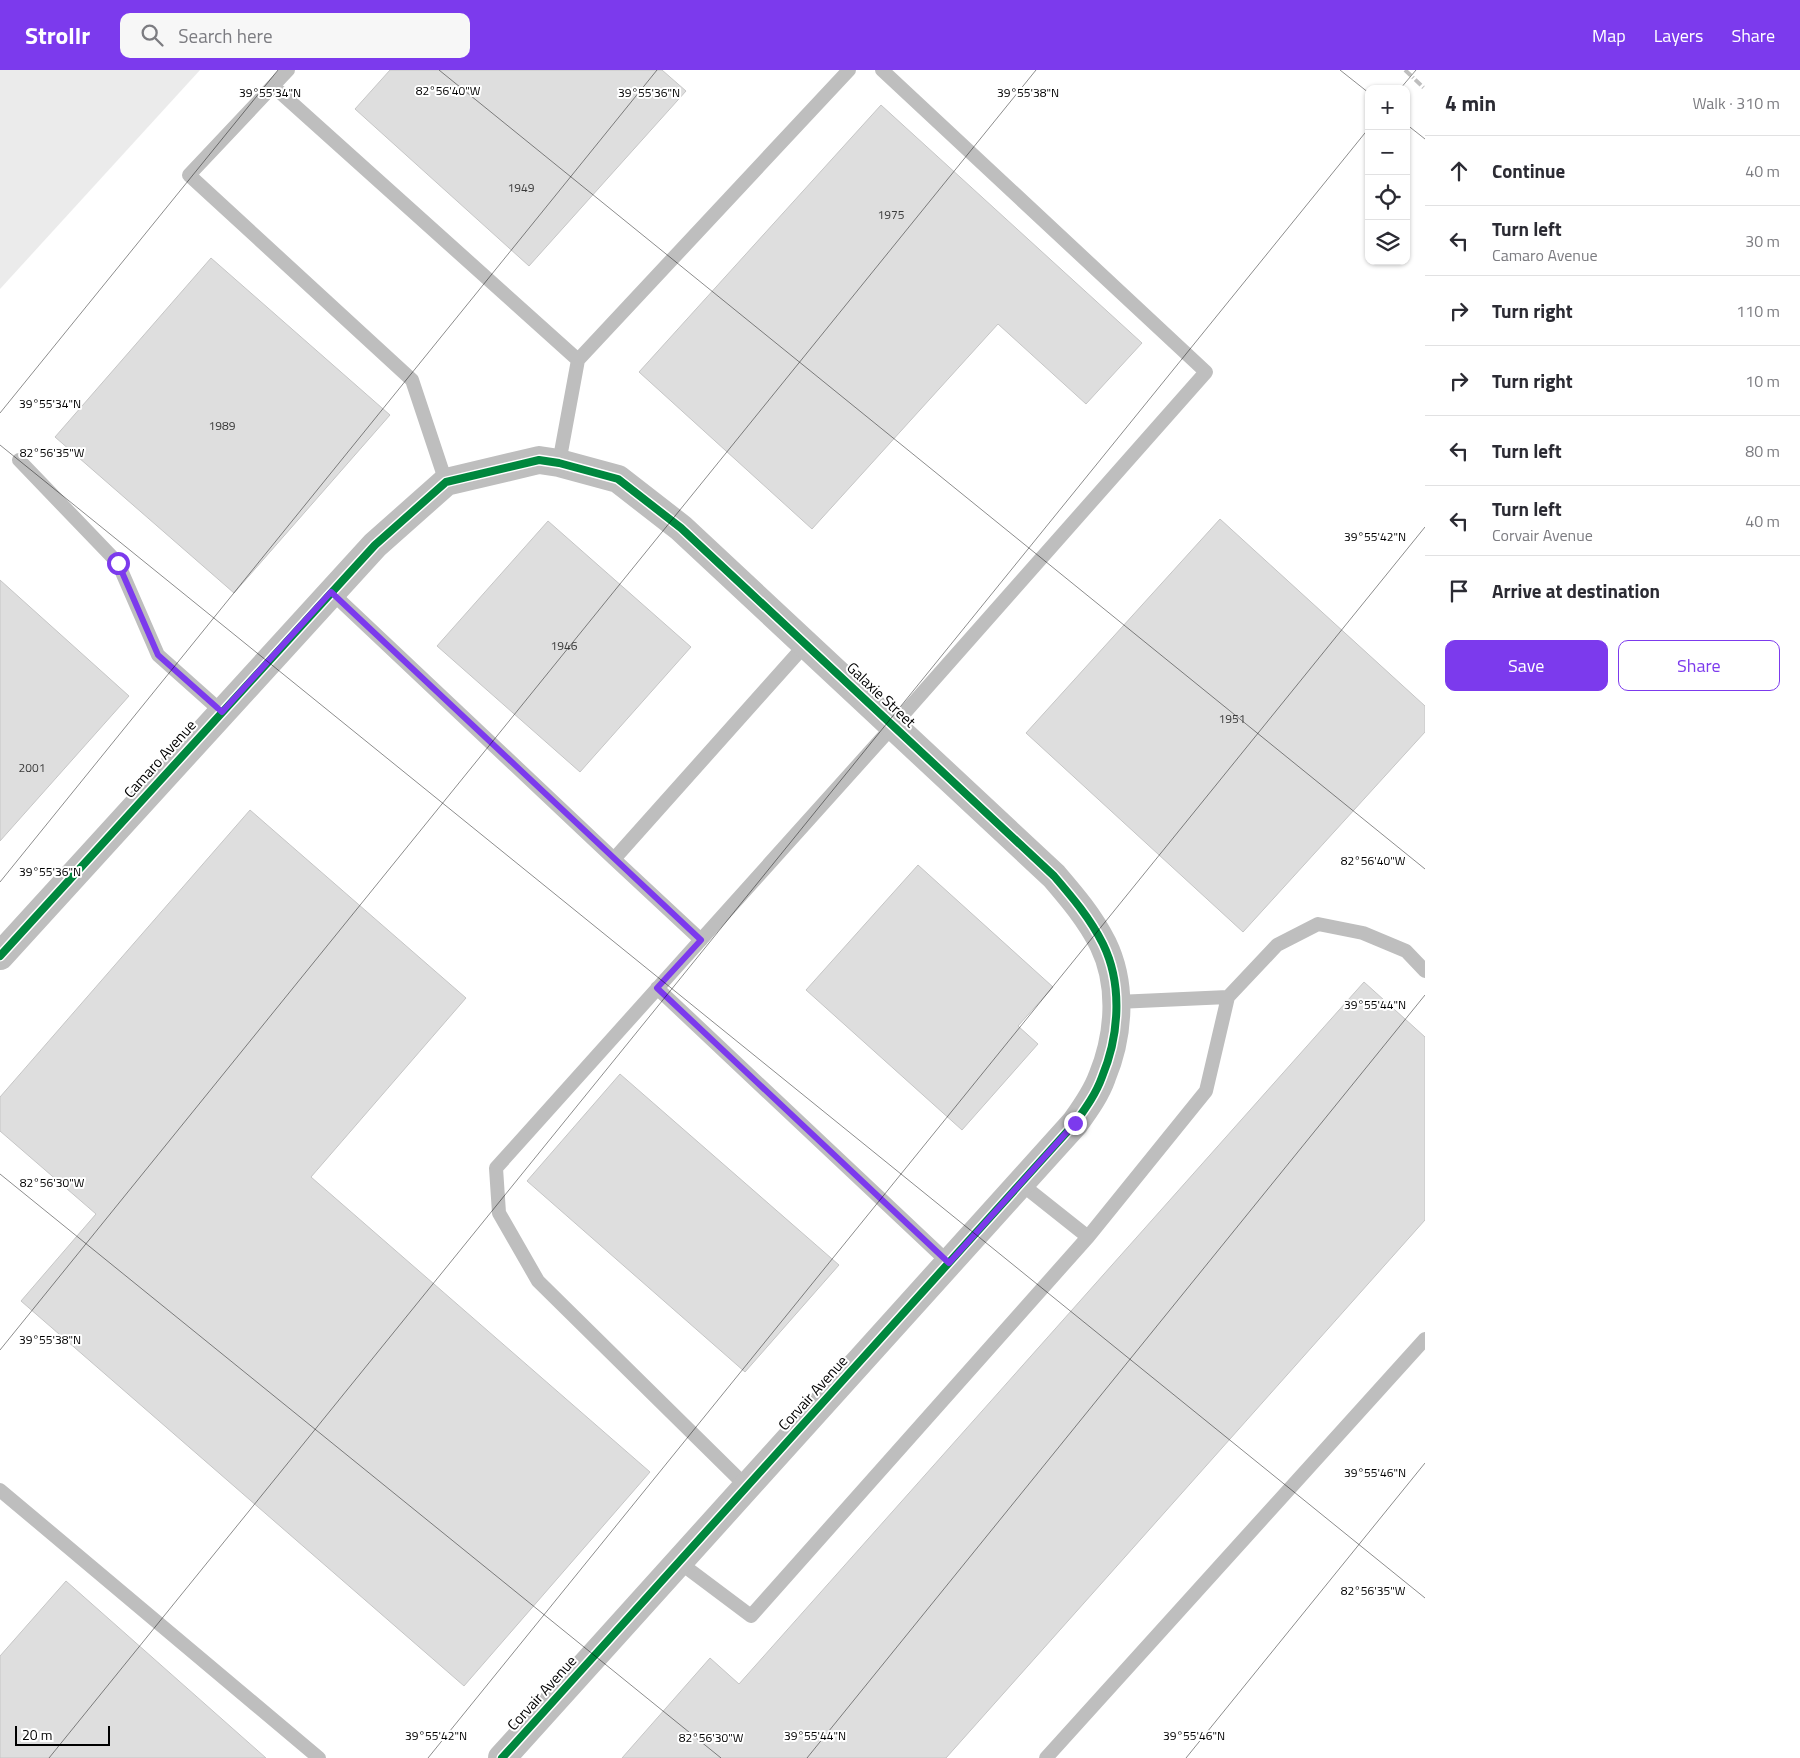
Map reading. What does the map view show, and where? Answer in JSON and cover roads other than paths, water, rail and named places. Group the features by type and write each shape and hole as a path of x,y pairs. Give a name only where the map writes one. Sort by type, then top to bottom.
{"street":[{"name":"Galaxie Street","path":"549,462 618,479 681,528 1054,876 1081,908 1103,945 1112,973 1116,1015"},
{"name":"Camaro Avenue","path":"0,956 375,545 446,482 549,462"},
{"name":"Corvair Avenue","path":"502,1758 1075,1123 1090,1102 1102,1079 1110,1054 1116,1015"}],"lane":[{"path":"288,70 189,174 412,380 446,482"},
{"path":"549,462 578,360 849,70"},
{"path":"747,1487 538,1281 499,1213 496,1168 893,726 1206,372 882,70"},
{"path":"274,86 578,360"},
{"path":"19,460 118,563 158,655 222,712"},
{"path":"331,592 701,940"},
{"path":"614,859 806,644"},
{"path":"679,1562 751,1616 1088,1237 1206,1091 1228,997 1277,945 1318,924 1364,933 1397,947 1406,951 1425,971"},
{"path":"657,988 949,1263"},
{"path":"1116,1015 1228,997"},
{"path":"1020,1183 1088,1237"},
{"path":"1046,1758 1425,1339"},
{"path":"0,1490 319,1758"}],"railway":[{"path":"1405,70 1425,89"}]}
